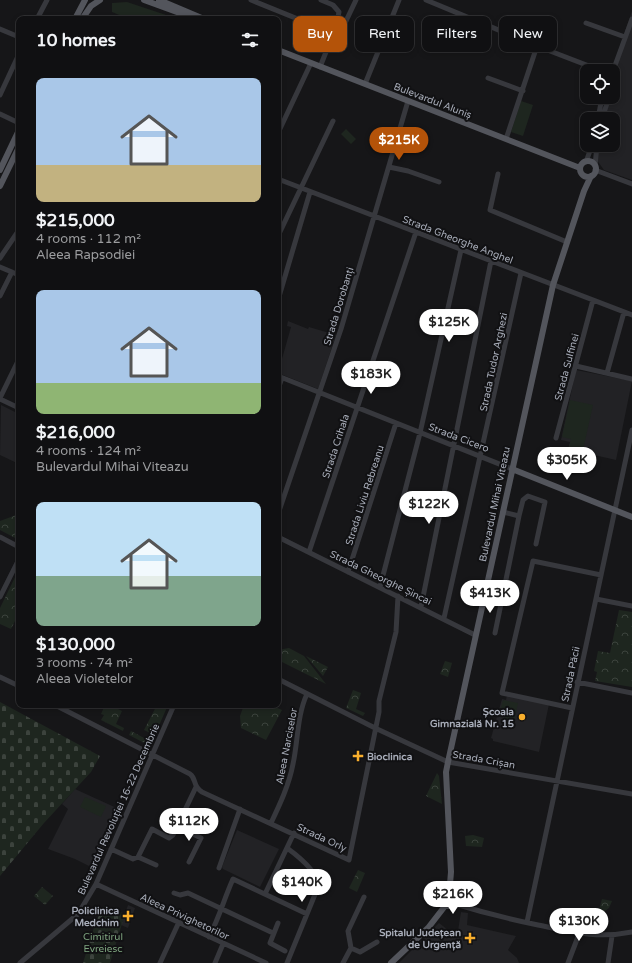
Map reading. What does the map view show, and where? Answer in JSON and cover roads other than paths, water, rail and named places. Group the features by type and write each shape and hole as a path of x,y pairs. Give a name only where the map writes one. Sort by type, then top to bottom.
{"main road":[{"path":"77,16 85,0"},
{"path":"84,16 91,6 100,0"},
{"path":"144,0 188,16"},
{"path":"159,0 197,16"},
{"name":"Bulevardul Aluniș","path":"281,51 581,171"},
{"path":"0,170 16,136"},
{"path":"0,186 16,152"},
{"path":"591,176 586,176 581,171 586,162 590,162 595,168"},
{"name":"Bulevardul Mihai Viteazu","path":"391,963 428,928 445,906 449,906 452,903 452,899 449,896 451,872 446,772 553,285 584,191 595,168"},
{"name":"Bulevardul Mihai Viteazu","path":"581,171 584,191"},
{"name":"Strada Cicero","path":"512,469 632,516"},
{"name":"Bulevardul Mihai Viteazu","path":"445,906 442,903 443,899 449,896"}],"street":[{"path":"39,16 47,0"},
{"path":"250,0 293,17"},
{"path":"321,0 333,5 339,12 338,16"},
{"path":"347,19 356,0"},
{"path":"365,84 399,0"},
{"path":"426,0 499,30"},
{"path":"616,64 632,19"},
{"path":"586,23 626,37"},
{"path":"0,29 16,36"},
{"path":"320,66 327,52"},
{"path":"506,140 535,52"},
{"path":"553,52 584,64"},
{"path":"0,95 16,60"},
{"path":"281,127 311,63"},
{"path":"488,78 523,91"},
{"name":"Strada Dorobanți","path":"281,505 341,328 408,101"},
{"path":"0,114 16,122"},
{"path":"281,230 333,121"},
{"path":"586,162 590,152"},
{"name":"Bulevardul Mihai Viteazu","path":"595,168 596,152"},
{"path":"389,167 408,171 439,182"},
{"path":"595,168 632,184"},
{"path":"498,174 490,210 567,242"},
{"name":"Strada Gheorghe Anghel","path":"281,181 632,315"},
{"path":"281,290 310,192"},
{"name":"Strada Crihala","path":"309,552 416,232"},
{"path":"0,258 16,234"},
{"path":"380,587 420,433 461,250"},
{"path":"421,607 492,261"},
{"path":"0,267 16,274"},
{"path":"0,296 12,272"},
{"name":"Strada Tudor Arghezi","path":"444,618 521,273"},
{"name":"Strada Sulfinei","path":"556,438 592,300"},
{"path":"606,373 624,312"},
{"path":"16,366 0,398 16,406"},
{"path":"576,366 632,379"},
{"name":"Strada Cicero","path":"281,377 512,469"},
{"name":"Strada Liviu Rebreanu","path":"348,572 396,423"},
{"name":"Strada Păcii","path":"527,922 632,430"},
{"path":"494,633 519,516 523,500 528,496 545,502 536,544"},
{"path":"503,512 519,516"},
{"path":"0,537 16,545"},
{"name":"Strada Gheorghe Șincai","path":"281,538 444,618 475,635"},
{"path":"572,708 502,693 533,561 600,575"},
{"path":"1,595 16,565"},
{"path":"484,595 502,599"},
{"name":"Strada Orly","path":"61,708 190,774 194,779 196,787 202,792 349,860 379,712 379,701 394,638 398,596"},
{"path":"596,598 632,606"},
{"path":"0,677 16,685"},
{"name":"Strada Crișan","path":"281,681 375,728 448,762 632,794"},
{"path":"578,682 632,692"},
{"name":"Aleea Narciselor","path":"271,823 288,786 307,694"},
{"name":"Bulevardul Revoluției 16-22 Decembrie","path":"20,963 78,914 96,884 173,708"},
{"path":"138,857 152,829 169,838 173,835 196,787"},
{"path":"219,868 240,809"},
{"path":"177,826 201,838 189,862"},
{"path":"265,894 294,834"},
{"path":"287,848 316,875 318,882 287,963"},
{"path":"111,850 133,859 138,857 156,865"},
{"path":"209,937 220,914 233,879 307,914"},
{"name":"Aleea Privighetorilor","path":"96,884 266,963"},
{"path":"174,893 180,896 188,893 273,934"},
{"path":"343,963 351,948 348,931 364,897"},
{"path":"452,903 487,914 579,934 612,936 632,932"},
{"path":"160,963 179,922"},
{"path":"278,923 269,942 285,952"},
{"path":"568,963 579,934"},
{"path":"608,963 612,936"},
{"path":"351,948 360,952 377,942"},
{"path":"215,963 223,944"}],"place":[{"name":"Școala Gimnazială Nr. 15","path":"522,717"},
{"name":"Bioclinica","path":"358,756"},
{"name":"Policlinica Medchim","path":"128,916"},
{"name":"Spitalul Județean de Urgență","path":"470,938"}],"park label":[{"name":"Cimitirul Evreiesc","path":"103,942"}]}
